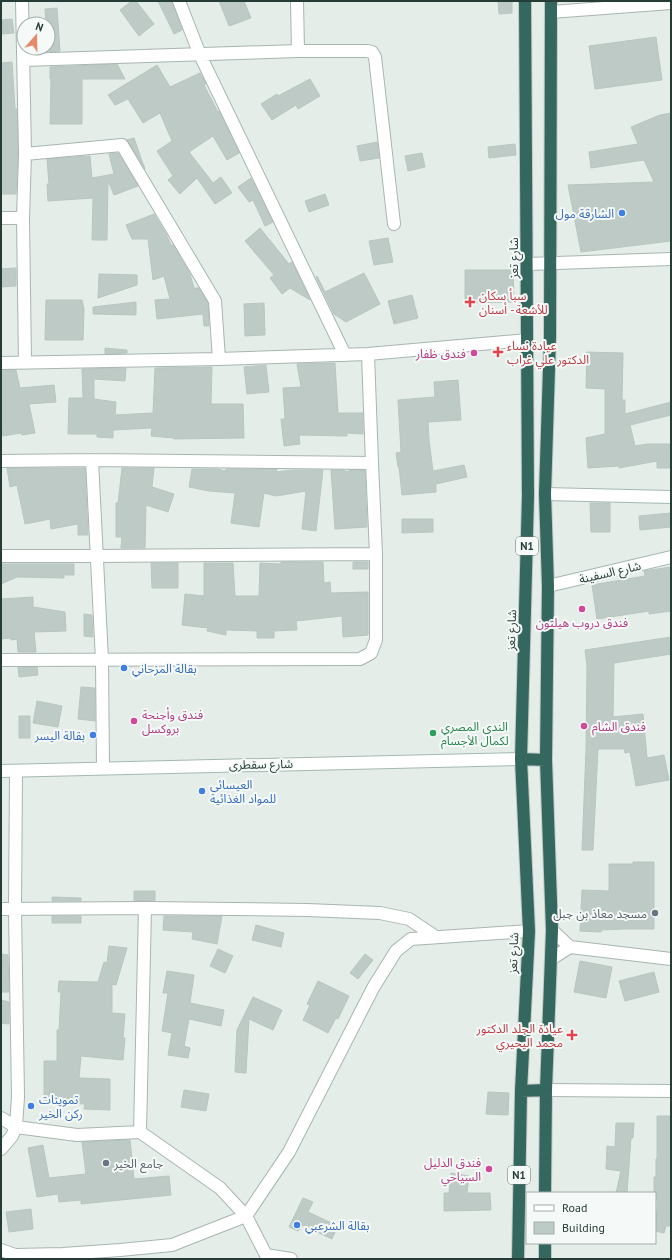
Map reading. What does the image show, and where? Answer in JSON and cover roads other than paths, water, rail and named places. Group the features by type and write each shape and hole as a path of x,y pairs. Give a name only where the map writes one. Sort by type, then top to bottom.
{"highway":[{"name":"شارع تعز","path":"518,1259 521,1091 528,931 521,759 528,496 528,264 525,1"},
{"name":"N1","path":"545,1192 546,1090 552,930 546,760 548,586 545,494 550,337 549,263 551,6"},
{"path":"521,759 546,760"},
{"path":"521,1091 546,1090"},
{"path":"545,1244 545,1259"}],"street":[{"path":"22,1 25,154 23,218 25,363"},
{"path":"179,1 200,55 345,355"},
{"path":"297,1 298,52"},
{"path":"551,6 671,3"},
{"path":"23,60 298,52 372,52 375,58 394,224"},
{"path":"25,154 122,145 215,301 219,359"},
{"path":"1,218 23,218"},
{"path":"528,264 671,259"},
{"path":"1,363 219,359 368,354 527,340"},
{"path":"1,660 360,658 372,653 376,640 376,554 368,354"},
{"path":"1,461 92,460 372,463"},
{"path":"92,460 102,660 103,768"},
{"path":"545,494 671,497"},
{"path":"1,556 376,554"},
{"name":"شارع السفينة","path":"548,586 671,557"},
{"name":"شارع سقطرى","path":"1,770 16,771 521,759"},
{"path":"1,1149 12,1136 16,1127 18,1097 14,910 16,771"},
{"path":"1,909 145,908 307,910 380,913 409,919 436,937"},
{"path":"140,1132 145,908"},
{"path":"552,930 570,947 671,959"},
{"path":"1,1250 15,1255 50,1254 172,1245 246,1216 289,1152 373,988 396,951 411,939 528,931"},
{"path":"551,959 570,947"},
{"path":"546,1090 671,1091"},
{"path":"1,1118 16,1127 77,1135 140,1132 220,1188 246,1216 264,1257 291,1259"}],"place":[{"name":"الشارقة مول","path":"622,213"},
{"name":"سبأ سكان للأشعة - أسنان","path":"470,302"},
{"name":"عيادة نساء الدكتور علي غراب","path":"498,352"},
{"name":"فندق ظفار","path":"474,353"},
{"name":"فندق دروب هيلتون","path":"582,609"},
{"name":"بقالة المزحاني","path":"124,668"},
{"name":"فندق وأجنحة بروكسل","path":"134,721"},
{"name":"فندق الشام","path":"584,726"},
{"name":"الندي المصري لكمال الأجسام","path":"433,733"},
{"name":"بقالة اليسر","path":"93,735"},
{"name":"العيسائي للمواد الغذائية","path":"202,791"},
{"name":"مسجد معاذ بن جبل","path":"655,913"},
{"name":"عيادة الجلد الدكتور محمد اليحيري","path":"572,1035"},
{"name":"تموينات ركن الخير","path":"31,1106"},
{"name":"جامع الخير","path":"106,1163"},
{"name":"فندق الدليل السياحي","path":"489,1169"},
{"name":"بقالة الشرعبي","path":"297,1225"}]}
